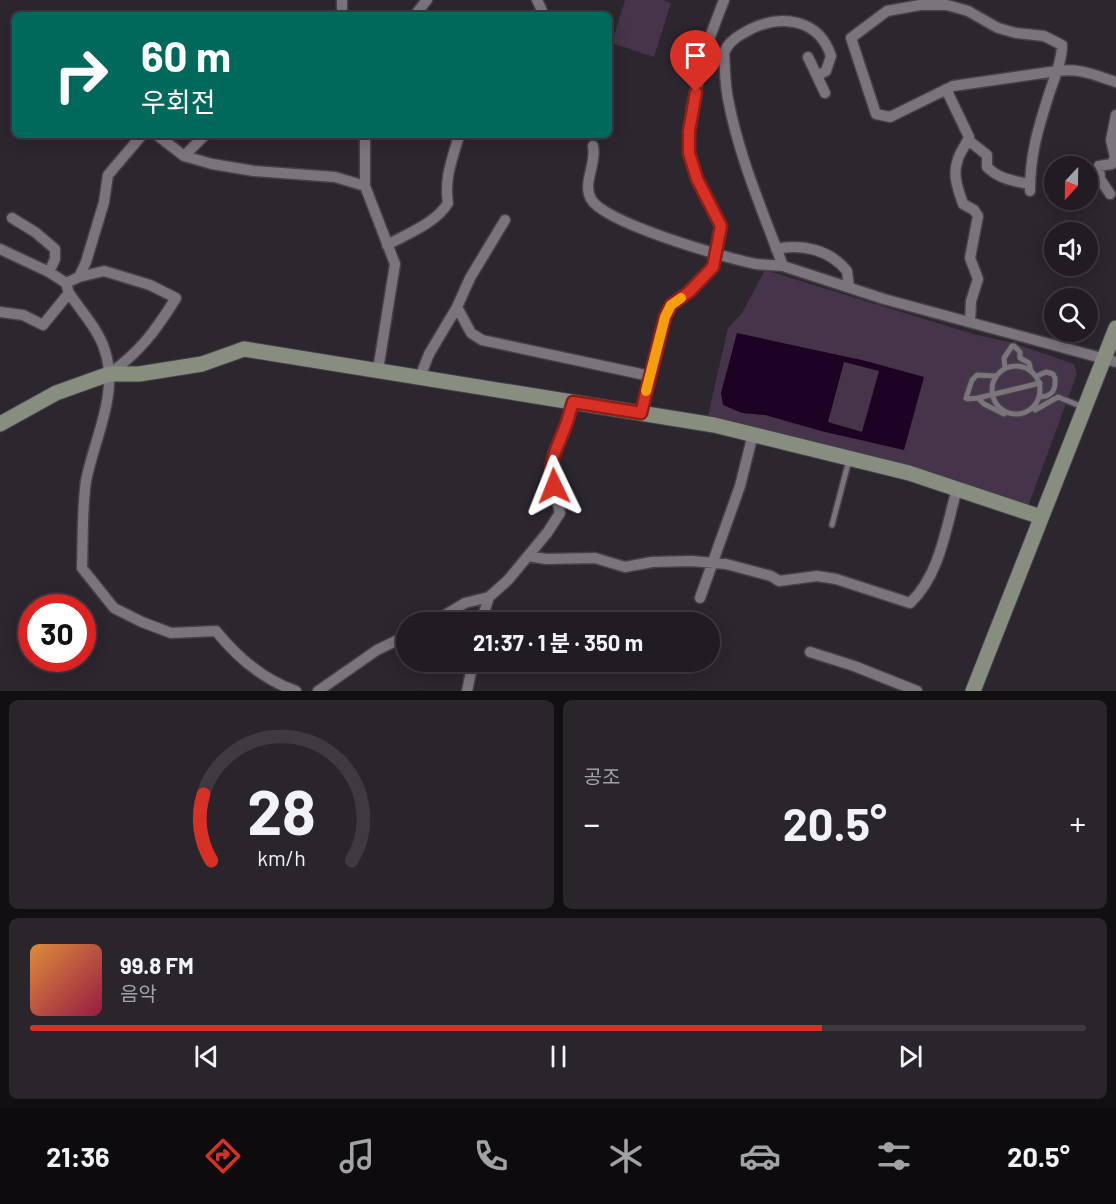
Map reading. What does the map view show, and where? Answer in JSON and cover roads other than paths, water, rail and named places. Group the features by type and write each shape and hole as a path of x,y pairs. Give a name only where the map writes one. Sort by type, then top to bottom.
{"street":[{"path":"641,413 665,317 671,305 689,292 713,267 717,252 721,226 697,179 689,153 689,131 705,50 724,0"},
{"path":"968,140 987,155 987,167 995,175 1030,187 1030,165 1037,133 1057,71 1062,45 1044,36 1016,33 999,28 968,11 947,5 920,5 887,11 851,38 876,114 890,117 953,86 1057,71 1081,70 1116,82"},
{"path":"783,266 744,161 728,97 724,53 730,42 756,27 773,21 795,21 813,29 829,51 830,62 826,71 817,76"},
{"path":"808,57 825,93"},
{"path":"946,89 969,137 958,158 954,174 963,204 974,210 978,216 970,258 978,279 971,302 970,322"},
{"path":"1110,194 1100,178 1099,166 1112,164 1115,157 1111,140 1116,115"},
{"path":"0,312 23,315 43,324 68,288 79,278 86,262 104,202 108,175 139,138"},
{"path":"161,138 184,156 254,171 335,177 365,186"},
{"path":"184,156 202,138"},
{"path":"365,138 365,186 395,264 378,370"},
{"path":"387,245 423,226 448,203 447,174 458,138"},
{"path":"593,146 595,154 587,188 591,201 633,226 664,238 756,264 783,266 970,322 1016,341 1110,361"},
{"path":"12,218 35,232 55,249 55,259 49,272"},
{"path":"420,377 429,354 504,219"},
{"path":"776,249 791,245 831,256 847,271 849,287"},
{"path":"0,249 49,272 68,288 105,350 109,374 105,408 86,483 82,568 114,608 171,633 216,631 230,648 255,669 278,685 296,691"},
{"path":"0,424 56,393 109,374 125,363 155,332 176,298 150,285 104,271 79,278"},
{"path":"457,307 471,333 482,340 650,376"},
{"path":"973,691 1085,407 1110,361 1116,328"},
{"path":"109,374 139,374 202,364 244,349 714,424 909,473 1041,518"},
{"path":"449,612 465,603 489,597 508,580 548,533 560,513 550,473 553,455 565,429 573,402"},
{"path":"700,598 740,486 753,434"},
{"path":"528,556 546,559 595,558 625,567 691,561 726,564 779,580 817,576 836,579 910,603 922,591 935,564 957,489"},
{"path":"484,612 489,597"},
{"path":"318,691 377,650 396,641"},
{"path":"810,652 854,666 917,691"},
{"path":"467,691 470,672"}],"lane":[{"path":"1005,368 1004,358 1016,341"},
{"path":"1016,341 1020,358 1029,363 1031,370"},
{"path":"1017,365 1031,370 1040,383 1039,397 1035,405 1029,411 1014,414 998,407 992,394 992,383 995,376 1005,368 1017,365"},
{"path":"1037,376 1046,372 1055,378 1055,390 1051,395 1039,397"},
{"path":"995,376 977,375 972,380 966,398 978,398 1040,383"},
{"path":"978,398 984,404 1012,417 1025,416 1042,404 1058,397 1085,407"},
{"path":"832,525 849,458"}]}
